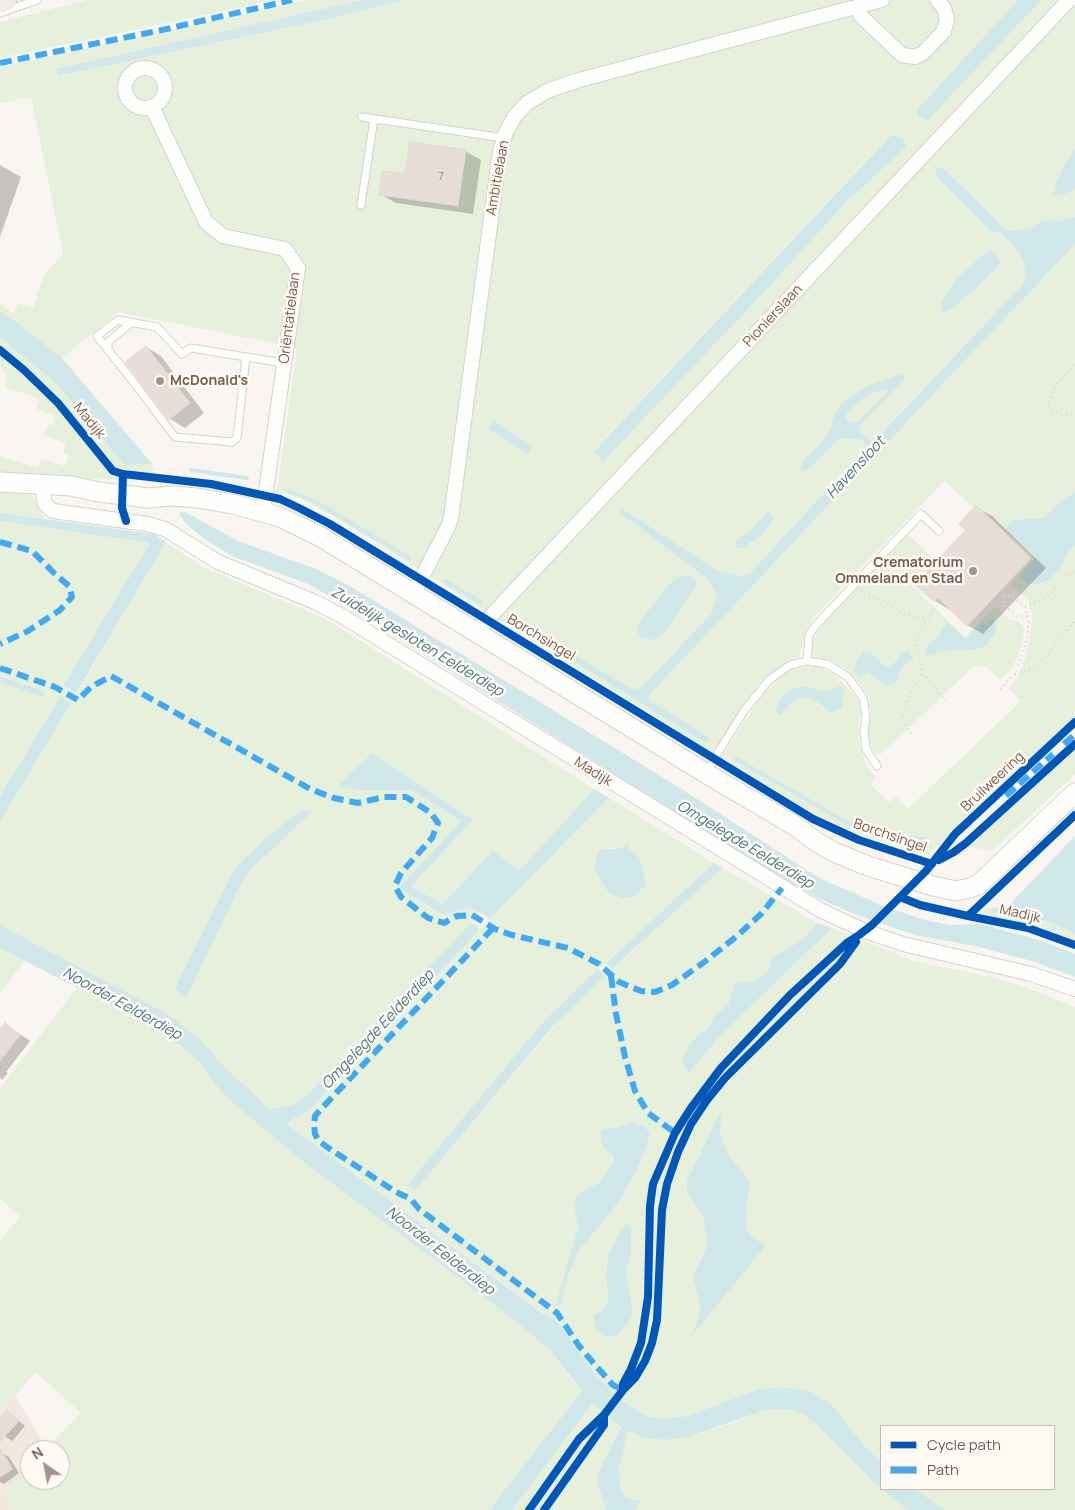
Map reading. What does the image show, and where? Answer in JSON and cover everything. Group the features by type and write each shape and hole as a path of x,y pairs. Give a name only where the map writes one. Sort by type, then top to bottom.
{"highway":[{"path":"0,1 5,0"}],"main road":[{"name":"Borchsingel","path":"0,482 41,483 70,486 122,496 148,498 172,496 233,504 262,511 297,524 797,827 815,841 850,859 945,890 956,891 970,888 985,880 1072,801"}],"street":[{"name":"Ambitielaan","path":"413,594 451,518 500,151 515,116 526,103 549,90 882,0"},
{"path":"858,6 861,16 902,55 915,57 923,53 944,31 947,19 944,8 937,0"},
{"name":"Pionierslaan","path":"478,632 487,620 1069,0"},
{"name":"Oriëntatielaan","path":"152,107 206,222 223,236 284,250 298,268 262,511"},
{"name":"Madijk","path":"41,483 44,504 53,511 147,524 165,529 218,562 315,602 342,616 820,910 865,931 903,944 1031,974 1075,989"}],"lane":[{"path":"0,13 37,0"},
{"path":"362,117 504,138"},
{"path":"361,205 374,119"},
{"path":"246,357 237,438 232,442 175,436 97,336 118,320 132,322 157,327 182,354 190,348 284,363"},
{"path":"108,348 108,342 132,322"},
{"path":"807,661 809,635 816,625 921,514 939,531"},
{"path":"707,774 744,711 770,680 790,666 807,661 827,664 848,677 863,698 866,717 864,731 866,749 877,766"}],"path":[{"path":"1075,365 1056,385 1048,403 1052,410 1060,414 1075,414"},
{"path":"1025,608 1047,597 1075,569"},
{"path":"855,584 864,594 885,602 904,614 915,618 926,616 935,610 923,624 916,646 923,674 946,701"},
{"path":"1015,674 1027,639 1027,616 1025,608 1013,596 1002,594 1004,605 1017,616 1027,616"},
{"path":"1000,689 1015,674 1032,668 1046,658 1075,621"},
{"path":"912,733 905,725 902,716 912,691 923,674"}],"shaded area":[{"path":"0,1372 42,1440 20,1440 20,1490 68,1490 85,1510 0,1510"}],"green space":[{"path":"87,0 275,0 0,58 0,22"},
{"path":"307,0 362,0 57,69 58,76 329,19 404,0 1018,0 917,111 928,120 1036,4 1041,0 1075,0 1075,150 1067,160 1053,192 1075,189 1075,217 1059,221 1048,220 1040,222 1031,228 1012,231 1004,228 944,169 935,170 936,176 990,231 999,233 1012,244 1023,259 1026,276 1022,285 872,442 864,437 859,427 903,380 895,375 851,396 834,415 831,427 823,441 805,457 801,467 802,471 809,469 840,438 861,439 867,447 750,573 738,576 716,570 623,508 620,509 619,512 709,579 717,597 711,614 643,686 638,689 631,688 518,623 516,624 705,743 709,741 710,738 649,700 648,695 1075,244 1075,492 1061,500 1045,517 1022,519 1036,558 1029,585 1044,583 1060,568 1069,551 1075,546 1075,717 928,855 861,835 815,815 722,757 760,698 779,679 790,671 805,667 819,667 834,673 857,698 861,712 858,727 860,747 867,766 876,777 870,784 889,802 896,797 908,809 1021,701 1008,688 1018,677 1026,656 1033,617 1028,600 1010,584 1034,558 976,504 973,507 944,481 812,619 804,636 800,656 788,660 768,675 712,752 333,516 296,496 277,492 297,348 118,312 62,358 15,321 0,312 0,304 14,314 18,303 33,308 44,275 63,254 31,97 0,103 0,67","holes":["891,134 898,136 905,147 847,201 767,289 603,462 594,450","979,258 1001,261 997,268 978,287 956,305 940,309 954,282","766,513 752,543 738,549","670,584 693,591 666,630 654,603","839,686 825,709 816,701 808,698 796,699 780,715 799,687 808,687 821,691"]},
{"path":"0,337 52,380 78,408 124,465 152,464 154,473 117,469 113,466 56,395 18,359 0,346"},
{"path":"0,353 48,397 113,477 121,480 0,476 0,456 38,468 41,459 65,466 69,455 63,453 66,443 44,435 48,425 52,425 55,415 37,409 40,399 5,387 7,376 0,366"},
{"path":"888,390 858,421 851,423 846,418 847,413 863,398 874,392"},
{"path":"0,489 30,491 45,519 0,513"},
{"path":"0,521 150,543 65,685 77,693 166,542 203,567 326,619 594,789 520,870 493,851 442,904 411,886 472,820 372,753 337,785 374,789 412,790 461,821 400,888 444,915 468,908 481,913 304,1098 293,1105 268,1109 222,1064 201,1040 171,1016 0,925 0,822 70,704 60,698 0,796 0,682 42,697 45,692 0,676","holes":["313,811 248,872 175,988 230,878 240,863"]},
{"path":"908,534 934,559 911,585 965,637 995,606 1009,619 1018,621 1023,626 1024,634 1019,654 1011,670 1000,680 989,669 982,666 973,667 881,754 877,754 872,750 870,743 868,728 871,712 868,697 861,685 848,671 833,661 814,657 812,652 813,640 822,624","holes":["993,619 997,629 975,650 946,651 927,655 924,650 940,634 966,639 983,623 986,626","870,651 884,665 889,666 893,664 899,657 913,660 907,661 902,668 900,676 880,680 869,671 865,674"]},
{"path":"1075,749 1075,774 992,851 966,846"},
{"path":"609,798 714,863 559,1006 408,1184 415,1191 568,1010 723,868 817,923 804,939 771,958 769,970 757,980 734,984 728,1005 715,1014 709,1027 694,1039 682,1059 688,1074 719,1037 832,928 914,961 987,976 1024,987 1075,1007 1075,1510 945,1510 916,1490 1055,1490 1055,1425 880,1425 880,1460 865,1447 832,1405 792,1388 775,1387 757,1390 687,1416 665,1419 649,1417 637,1411 624,1402 598,1377 565,1331 553,1318 547,1316 288,1125 293,1119 310,1110 489,919","holes":["607,848 623,848 637,854 641,862 646,885 634,896","723,1110 720,1131 727,1153 749,1190 746,1221 748,1232 754,1239 692,1335 698,1320 700,1303 696,1287 697,1265 705,1252 707,1241 703,1217 687,1189 687,1180","631,1122 650,1135 644,1153 635,1174 623,1194 609,1215 580,1249 569,1273 561,1306 557,1304 578,1227 574,1205 588,1188 599,1183 614,1160 602,1130","631,1229 631,1254 626,1270 633,1304 611,1337 606,1337 596,1328 593,1316 604,1309 607,1303 606,1276"]},
{"path":"985,907 993,908 991,913 1048,921 1075,934 1075,941 1043,928 986,916 983,912"},
{"path":"0,948 24,961 0,993"},
{"path":"77,988 158,1029 198,1061 213,1081 550,1350 582,1391 489,1510 13,1510 2,1493 20,1474 20,1490 70,1490 70,1440 54,1440 81,1413 36,1372 0,1413 0,1242 20,1216 0,1199 0,1088"},
{"path":"593,1403 621,1426 597,1475 597,1483 605,1510 512,1510"},
{"path":"789,1409 803,1414 817,1425 880,1487 880,1490 883,1490 908,1510 634,1510 641,1500 630,1500 624,1497 621,1490 619,1468 628,1431 643,1438 665,1440 688,1437 762,1411"}],"water":[{"path":"362,0 404,0 329,19 58,76 56,69"},
{"path":"1018,0 1041,0 928,120 919,116 916,111"},
{"path":"892,134 904,140 906,147 847,201 767,289 603,462 594,451"},
{"path":"1075,150 1075,189 1062,195 1053,195 1067,160"},
{"name":"Havensloot","path":"938,168 944,169 1004,228 1011,231 1031,228 1040,222 1048,220 1059,221 1075,217 1075,244 649,695 649,700 710,738 709,741 705,743 516,625 518,623 631,688 638,689 643,686 711,614 717,597 708,579 619,512 620,509 622,508 716,570 738,576 750,573 867,447 861,439 840,438 809,469 802,471 802,461 823,441 831,427 834,415 841,405 851,396 870,385 901,374 904,376 904,380 859,427 864,437 873,442 1022,285 1026,276 1023,259 1012,244 1000,233 990,231 936,176 935,170","holes":["888,390 858,421 851,423 846,418 847,413 863,398 874,392"]},
{"path":"990,251 1001,261 997,268 956,305 941,312 941,304 954,282 979,258"},
{"path":"0,312 15,321 62,358 152,464 124,465 78,408 52,380 0,337"},
{"path":"494,421 532,446 527,454 489,429"},
{"path":"1075,492 1075,546 1069,551 1060,568 1049,580 1036,585 1029,584 1020,576 1036,557 1005,529 1013,521 1045,517 1061,500"},
{"path":"185,512 238,541 316,569 350,586 680,788 819,878 883,906 925,920 950,925 980,924 1039,940 1068,951 1075,954 1075,977 1032,961 975,946 903,931 852,913 820,899 777,876 340,602 308,584 232,556 203,538 185,523 179,513"},
{"path":"769,512 773,517 771,524 762,535 738,549 735,546 735,542 751,530"},
{"path":"0,513 154,534 166,542 76,693 64,685 150,543 0,521"},
{"path":"688,575 697,582 693,591 666,630 659,637 652,640 641,638 636,628 654,603 670,584 680,576"},
{"path":"993,618 997,629 987,645 975,650 946,651 927,656 924,650 940,634 947,622 966,639 983,622 986,625"},
{"path":"864,651 870,651 884,665 889,666 904,652 909,651 913,660 907,661 902,668 897,682 892,685 886,685 869,672 860,678 856,675 854,671 857,660"},
{"path":"0,676 45,692 43,697 0,682"},
{"path":"839,686 845,689 842,707 837,710 830,712 816,701 808,698 796,699 780,715 776,712 780,699 788,691 799,687 808,687 821,691"},
{"path":"60,697 70,704 0,822 0,796"},
{"path":"372,753 473,820 411,886 442,904 493,851 520,870 594,789 609,798 489,919 481,913 468,908 444,915 399,888 461,821 412,790 355,790 337,786"},
{"path":"314,810 248,872 186,998 175,988 230,878 240,863 268,836 299,812"},
{"path":"1075,836 1075,934 1048,921 991,913 993,908 1006,906 1012,902"},
{"path":"628,843 630,850 637,854 641,862 646,885 634,896 623,898 612,894 606,889 595,870 596,859 599,850 623,848"},
{"path":"714,863 723,868 612,969 606,963"},
{"path":"471,923 477,925 479,930 310,1110 293,1119 288,1125 543,1314 553,1318 565,1331 598,1377 624,1402 637,1411 649,1417 665,1419 687,1416 757,1390 775,1387 809,1391 832,1405 865,1447 880,1460 880,1487 817,1425 803,1414 789,1409 776,1409 762,1411 688,1437 665,1440 643,1438 628,1431 619,1468 621,1490 624,1497 630,1500 641,1500 634,1510 605,1510 597,1483 597,1475 621,1427 593,1403 512,1510 489,1510 582,1391 550,1350 499,1308 304,1162 224,1095 198,1061 179,1044 158,1029 0,948 0,925 171,1016 201,1040 222,1064 269,1109 293,1105 304,1098"},
{"path":"817,923 832,928 719,1037 688,1074 682,1059 694,1039 709,1027 715,1014 728,1005 734,984 757,980 769,970 771,958 804,939"},
{"path":"598,969 605,976 554,1025 415,1191 408,1184 545,1020"},
{"path":"723,1108 720,1131 723,1142 727,1153 749,1181 746,1221 748,1232 754,1239 766,1245 691,1337 698,1320 700,1303 693,1278 694,1272 705,1252 707,1241 703,1217 687,1190 687,1180"},
{"path":"631,1122 645,1127 650,1135 644,1153 635,1174 609,1215 580,1249 569,1273 561,1306 556,1304 578,1227 574,1205 578,1195 599,1183 614,1160 612,1154 603,1147 601,1139 602,1130"},
{"path":"627,1224 631,1229 631,1254 626,1270 633,1310 630,1320 618,1334 606,1337 595,1328 593,1316 604,1309 607,1303 606,1276 608,1257 621,1230"},
{"path":"883,1490 916,1490 945,1510 908,1510"}],"building":[{"path":"410,142 466,150 458,206 379,195 382,171 405,174"},
{"path":"146,346 190,403 169,420 125,362"},
{"name":"Crematorium Ommeland en Stad","path":"976,505 1031,558 967,626 938,598 934,602 914,584 966,530 959,524"},
{"path":"5,1023 20,1035 0,1061 0,1029"},
{"path":"7,1410 19,1421 0,1442 0,1418"},
{"path":"0,1449 13,1469 0,1477"}],"waterway":[{"path":"191,470 247,478"},
{"path":"288,491 316,502 409,558"},
{"path":"445,581 480,602"},
{"path":"736,759 846,822 875,833 893,837 925,839"}],"marked path":[{"path":"0,63 162,30 292,0"},
{"path":"0,542 32,551 69,586 72,597 60,610 28,631 0,644"},
{"path":"0,668 55,687 78,700 91,687 111,676 310,789 334,798 358,803 384,797 406,797 431,813 438,823 432,838 401,873 395,886 401,897 428,918 444,923 457,916 472,915 495,929 512,935 568,948 599,964 619,982 641,991 655,992 672,985 703,963 762,913 782,888"},
{"path":"1064,744 1075,734"},
{"path":"1006,796 1053,754"},
{"path":"493,928 315,1116 315,1134 318,1140 327,1147 396,1192 411,1199 419,1209 557,1313 579,1346 596,1366 613,1385 623,1390"},
{"path":"611,976 616,1014 625,1057 635,1091 648,1113 678,1135"}],"cycle path":[{"path":"0,350 58,403 113,471 123,474 122,508 126,521"},
{"path":"123,474 211,484 280,499 299,508 330,524 813,819 859,840 932,864"},
{"name":"Bruilweering","path":"623,1390 623,1384 641,1343 648,1297 650,1206 653,1184 675,1133 691,1108 721,1068 790,995 848,942 872,925 926,871 955,834 1075,722"},
{"path":"939,860 966,843 1075,744"},
{"path":"968,916 1075,815"},
{"path":"900,897 920,905 1028,928 1075,945"},
{"path":"529,1510 579,1439 604,1415 635,1378 645,1361 652,1343 657,1320 662,1210 667,1184 678,1152 691,1124 725,1078 840,964 856,942"},
{"path":"544,1510 604,1425 604,1416"}],"place":[{"name":"McDonald's","path":"160,381"},
{"name":"Crematorium Ommeland en Stad","path":"973,571"}],"water label":[{"name":"Zuidelijk gesloten Eelderdiep","path":"417,642"},
{"name":"Omgelegde Eelderdiep","path":"745,845"},
{"name":"Noorder Eelderdiep","path":"122,1004"},
{"name":"Omgelegde Eelderdiep","path":"378,1030"},
{"name":"Noorder Eelderdiep","path":"440,1251"}]}
